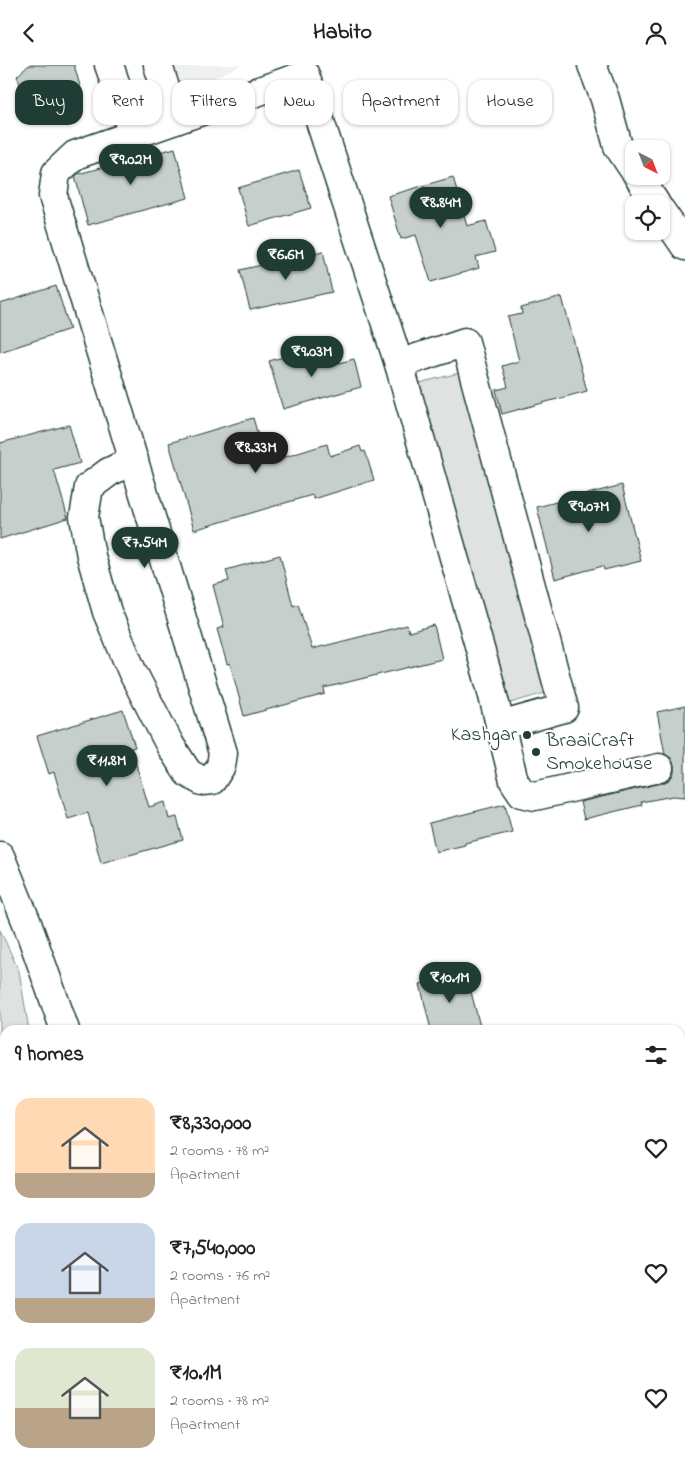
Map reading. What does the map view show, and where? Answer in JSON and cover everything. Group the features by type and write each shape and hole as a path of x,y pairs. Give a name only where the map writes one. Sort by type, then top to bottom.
{"street":[{"path":"110,65 133,133"},
{"path":"158,65 172,110"},
{"path":"592,65 605,99 618,146 625,156"},
{"path":"255,92 305,75 399,364 514,781 522,793 536,796 659,768"},
{"path":"134,460 109,472 89,487 84,517 90,556 107,611 124,654 170,745 188,773 202,781 212,779 221,766 223,753 134,460 53,196 56,173 75,155 133,133 172,121"},
{"path":"670,224 685,246"},
{"path":"399,364 465,342 564,708 500,726"},
{"path":"0,856 64,1025"}],"shaded area":[{"path":"143,65 242,65 208,80 172,80 172,96 162,101 162,80 146,80"},
{"path":"459,373 548,692 507,704 415,384"},
{"path":"0,930 19,971 28,1025 0,1025"}],"building":[{"path":"29,65 74,65 78,80 19,80 17,76"},
{"path":"175,148 188,198 88,225 75,176"},
{"path":"299,170 311,208 249,226 238,188"},
{"path":"453,177 467,226 486,221 495,252 476,257 479,268 431,282 416,235 401,239 388,196"},
{"path":"323,251 332,292 250,310 240,270"},
{"path":"56,286 70,329 0,352 0,304"},
{"path":"562,297 587,391 502,414 496,390 508,387 502,366 519,361 508,317 522,314 521,308"},
{"path":"312,349 317,364 338,358 339,363 354,359 361,387 283,409 269,361"},
{"path":"253,418 266,463 327,444 330,456 360,446 362,452 365,451 374,480 314,499 312,495 194,530 169,443"},
{"path":"69,425 80,463 54,470 68,518 0,539 0,443"},
{"path":"622,485 641,561 604,570 603,566 555,579 537,507"},
{"path":"280,555 293,606 298,604 312,649 407,625 409,632 434,625 442,659 324,688 325,694 244,716 230,663 227,664 217,629 224,627 213,585 229,581 226,570"},
{"path":"685,706 685,797 673,796 641,802 642,805 584,819 580,802 662,783 670,779 674,773 674,765 671,758 665,754 657,712"},
{"path":"123,710 135,747 131,748 149,807 165,802 169,819 177,817 183,840 101,863 88,813 68,819 54,772 49,774 37,736"},
{"path":"505,804 512,832 436,852 429,823"},
{"path":"466,973 480,1025 430,1025 420,984"}],"place":[{"name":"Kashgar","path":"527,735"},
{"name":"BraaiCraft Smokehouse","path":"536,752"}]}
